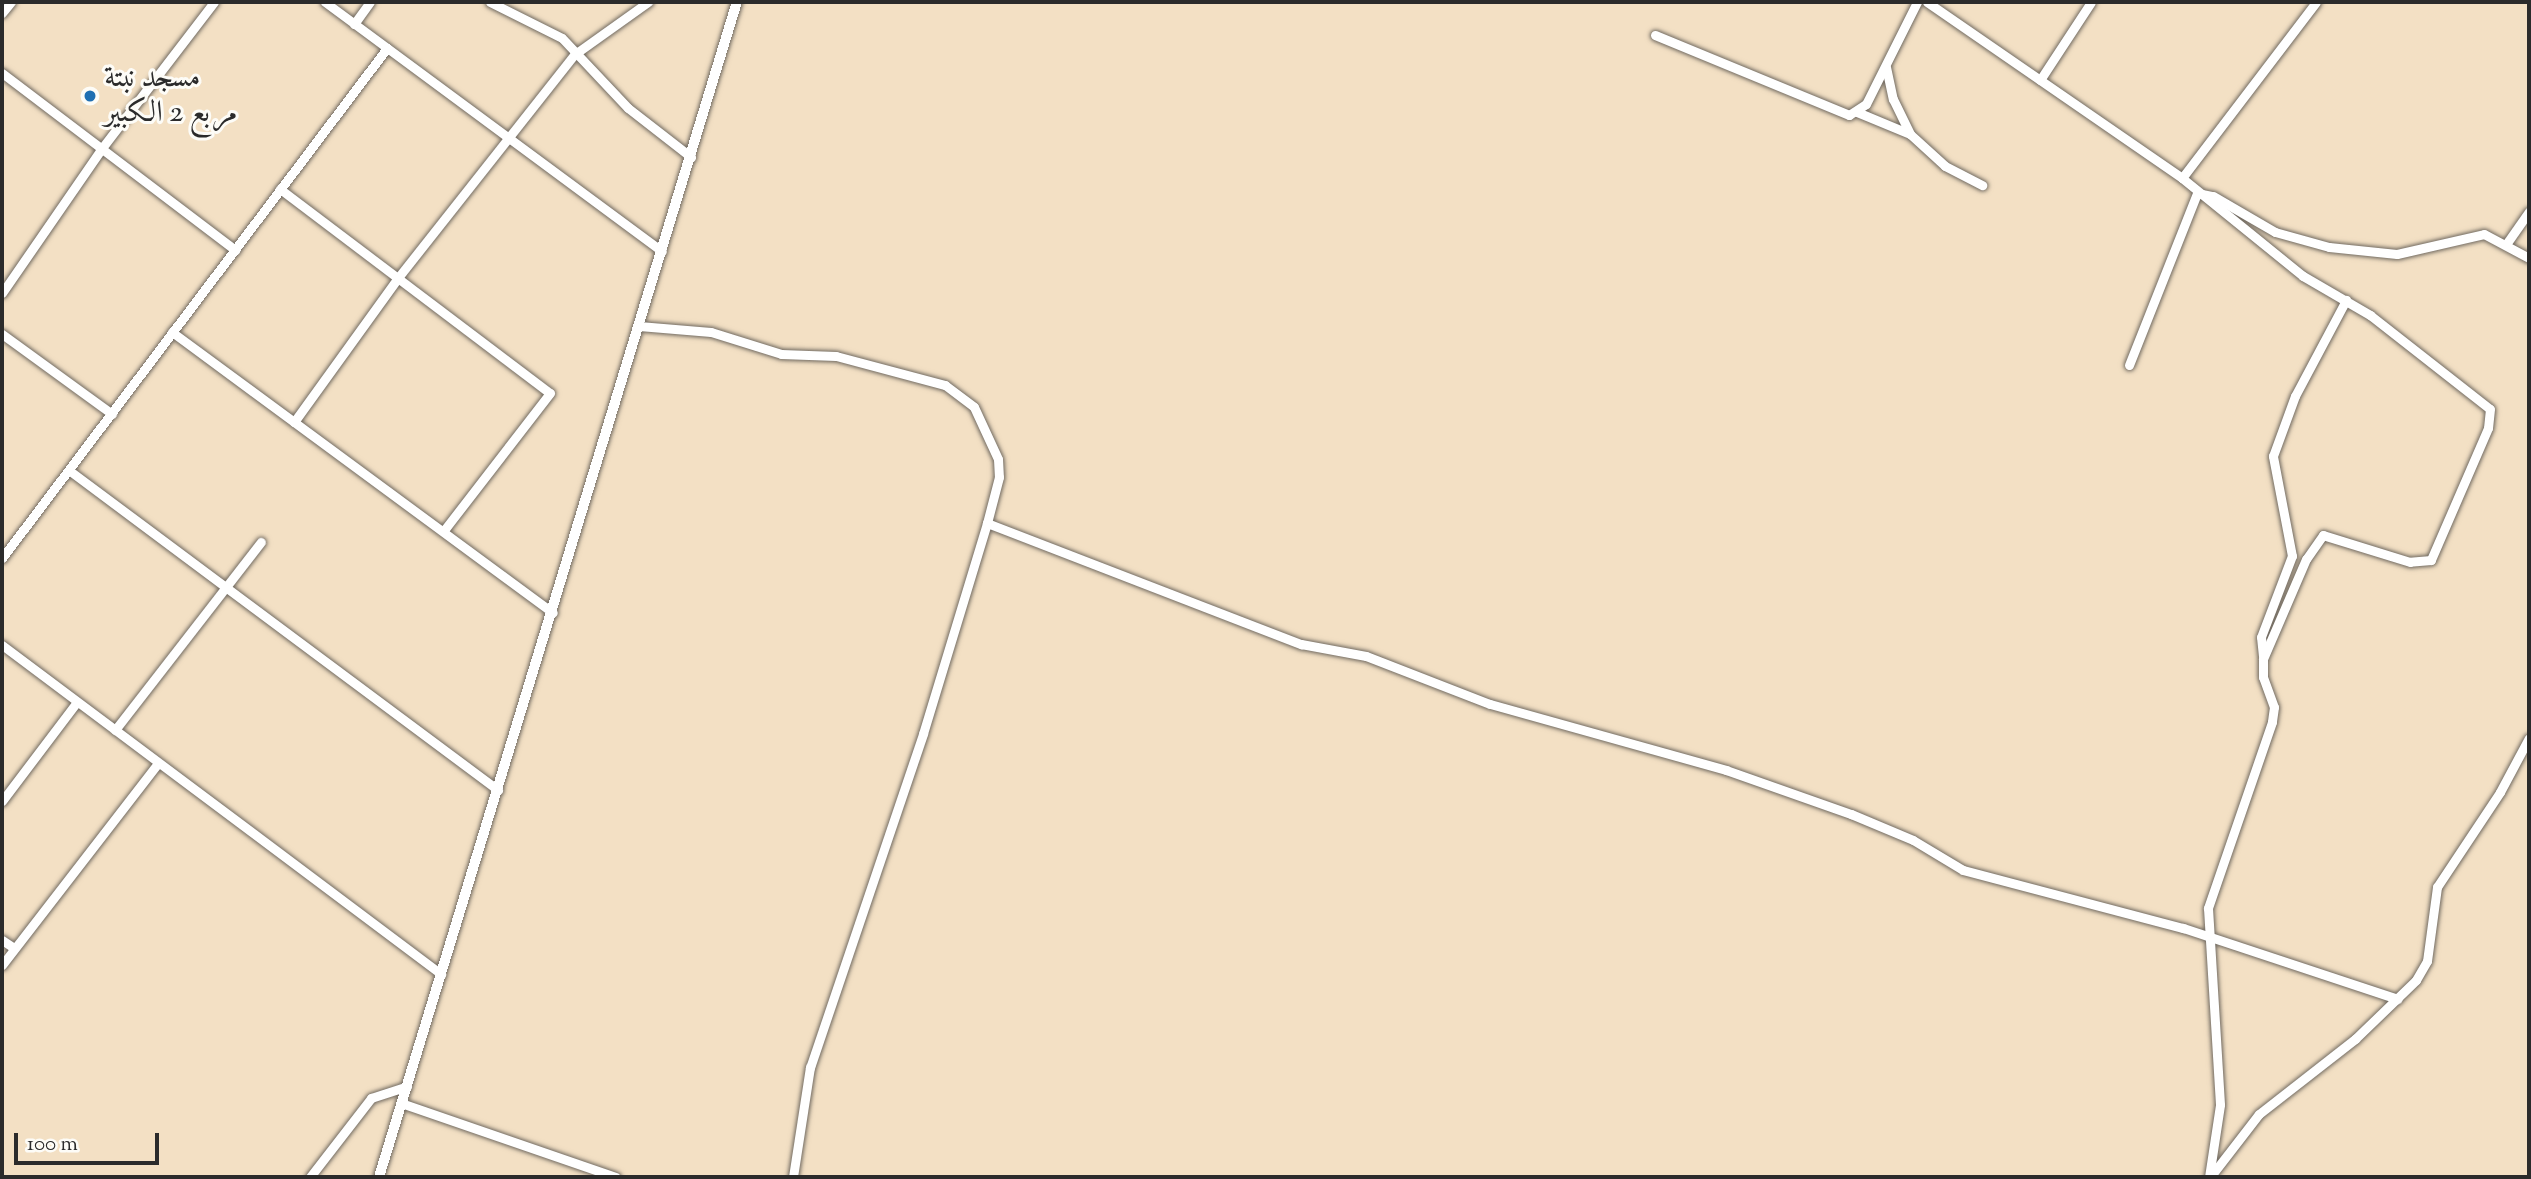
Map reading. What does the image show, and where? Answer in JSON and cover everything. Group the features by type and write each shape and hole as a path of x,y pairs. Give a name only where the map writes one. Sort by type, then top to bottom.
{"street":[{"path":"2,13 10,2"},
{"path":"2,293 102,148 214,2"},
{"path":"325,2 662,251"},
{"path":"354,24 370,2"},
{"path":"490,2 538,23 575,54 628,108 691,157"},
{"path":"294,422 397,279 575,54 648,2"},
{"path":"379,1177 737,2"},
{"path":"1857,112 1886,67 1917,2"},
{"path":"1927,2 2182,178 2197,193 2303,276 2346,300 2475,393 2491,415 2431,560 2410,562 2323,535 2306,559 2263,659"},
{"path":"2040,80 2091,2"},
{"path":"2182,178 2316,2"},
{"path":"1655,35 1839,113 1857,112 1910,134 1945,166 1982,185"},
{"path":"2,558 387,48"},
{"path":"1886,67 1894,99 1910,134"},
{"path":"2,73 235,250"},
{"path":"280,189 550,393 444,530"},
{"path":"2197,193 2213,196 2286,237 2337,248 2397,254 2476,233 2507,243 2529,258"},
{"path":"2129,365 2197,193"},
{"path":"2507,243 2529,212"},
{"path":"2209,1177 2220,1105 2208,908 2272,722 2274,707 2263,677 2261,637 2292,556 2273,456 2299,387 2346,300"},
{"path":"639,326 711,332 781,354 836,356 922,377 962,394 990,435 998,459 999,477 987,523 923,734 810,1067 793,1177"},
{"path":"172,332 444,530 552,613"},
{"path":"2,334 112,414"},
{"path":"70,471 498,790"},
{"path":"987,523 1301,644 1366,656 1490,704 1726,770 1913,840 1963,870 2208,936 2398,999"},
{"path":"115,730 261,542"},
{"path":"2,645 441,974"},
{"path":"2,801 77,702"},
{"path":"2209,1177 2266,1107 2398,999 2427,961 2437,887 2500,792 2529,738"},
{"path":"2,965 158,763"},
{"path":"2,940 14,948"},
{"path":"310,1177 371,1098 407,1086"},
{"path":"401,1103 616,1177"}],"place":[{"name":"مسجد نبتة مربع 2 الكبير","path":"90,96"}]}
